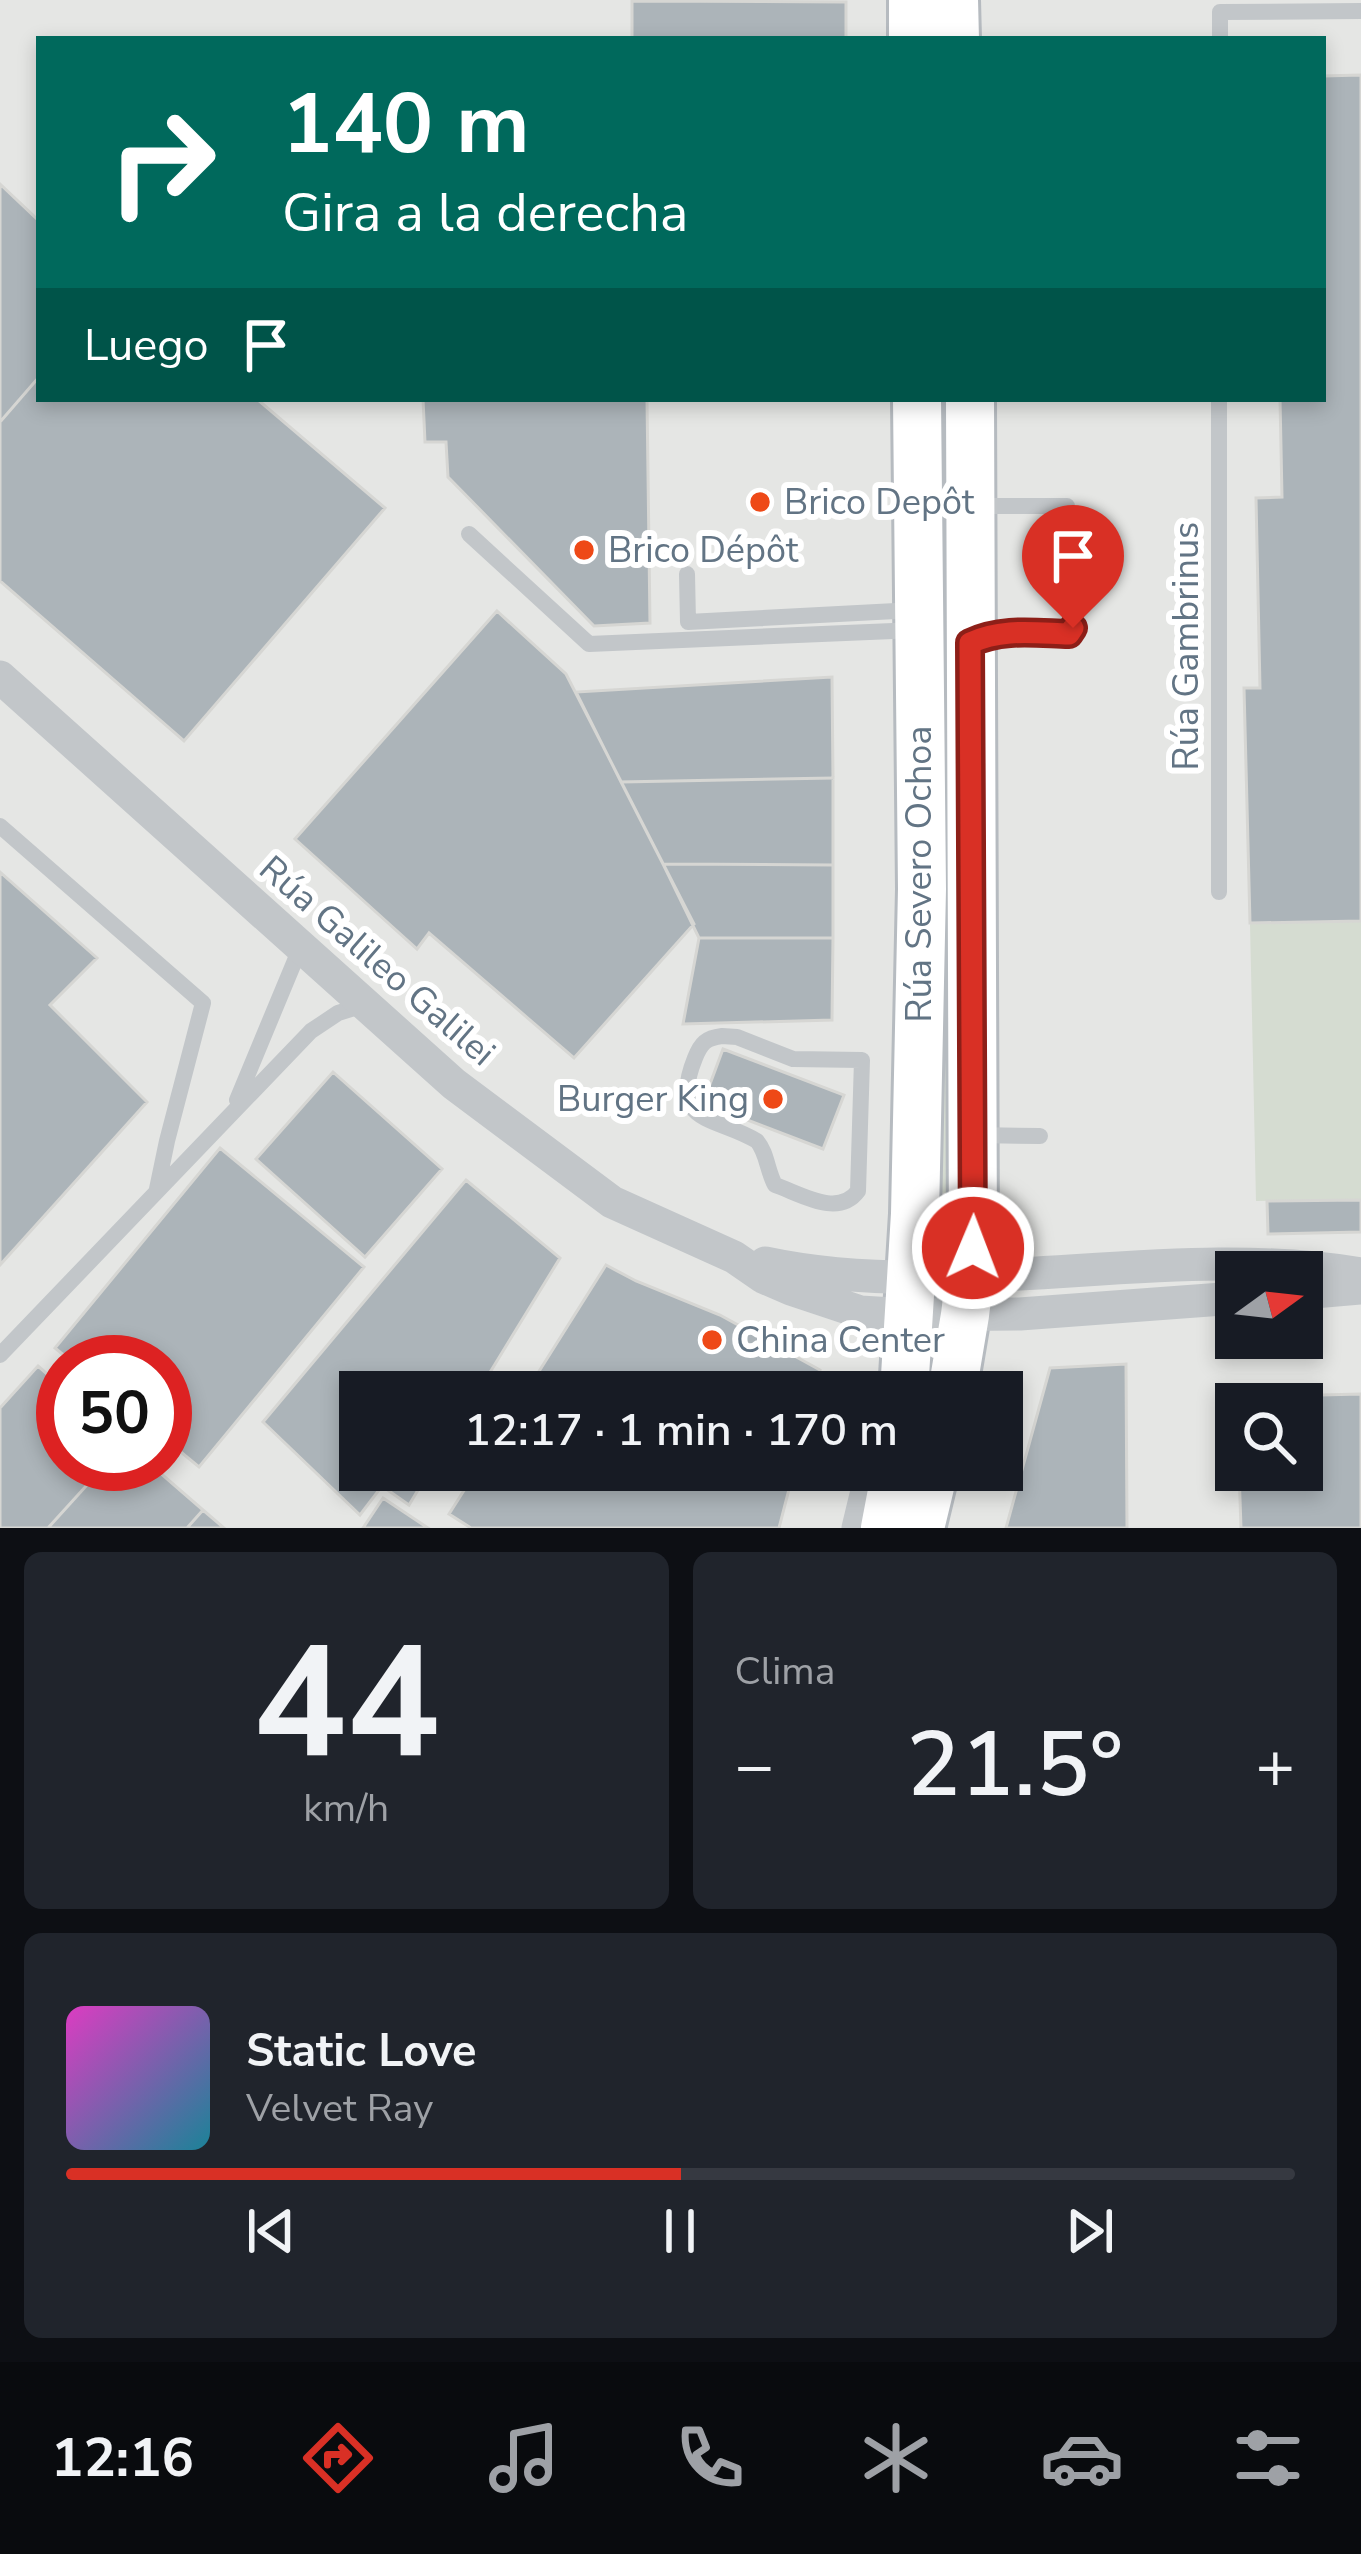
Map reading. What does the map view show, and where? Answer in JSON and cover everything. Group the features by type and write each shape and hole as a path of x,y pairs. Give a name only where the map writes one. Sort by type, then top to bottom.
{"main road":[{"path":"913,0 913,36"},
{"path":"954,0 955,36"},
{"path":"971,0 971,36"},
{"name":"Rúa Severo Ochoa","path":"906,1345 922,889 917,402"},
{"name":"Rúa Severo Ochoa","path":"955,1371 968,1295 974,1135 970,402"},
{"path":"885,1528 892,1491"},
{"path":"920,1528 931,1491"}],"street":[{"name":"Rúa Galileo Galilei","path":"0,677 454,1084 612,1202 734,1256 777,1283 860,1312 906,1345 968,1295 1210,1265 1319,1267 1361,1274"},
{"path":"1323,1291 1361,1288"},
{"name":"Rúa Galileo Galilei","path":"968,1295 1021,1314 1215,1300"},
{"path":"858,1528 867,1491"},
{"path":"934,1528 936,1491"}],"lane":[{"path":"1220,36 1220,12 1361,11"},
{"name":"Rúa Gambrinus","path":"1219,892 1220,402"},
{"path":"970,504 986,508 1067,506 1073,628 1069,634 990,634 970,643"},
{"path":"469,534 590,644 676,642 920,620"},
{"path":"676,642 688,622 687,574"},
{"path":"688,622 920,620"},
{"path":"0,826 203,1003 158,1189"},
{"path":"233,1108 301,946"},
{"path":"0,1355 311,1030 338,1013 367,1004"},
{"path":"737,1037 793,1059 862,1060 857,1191 849,1202 837,1205 804,1196 775,1185 768,1173 757,1141 690,1107 691,1069 706,1039 737,1037"},
{"path":"974,1135 1040,1136"}],"shaded area":[{"path":"0,0 1361,0 1361,1528 0,1528"},
{"path":"938,581 956,581 954,1194 938,1192"},
{"path":"1361,921 1361,1200 1256,1201 1250,923"}],"building":[{"path":"632,1 846,2 846,36 632,36"},
{"path":"1361,75 1361,921 1250,923 1244,688 1260,688 1256,498 1282,497 1280,402 1326,402 1326,76"},
{"path":"0,184 36,218 36,380 0,422"},
{"path":"36,380 36,402 261,402 385,508 184,741 0,581 0,422"},
{"name":"Brico Dépôt","path":"423,402 647,402 650,623 594,626 448,477 446,442 425,442"},
{"path":"1053,515 1080,515 1081,540 1101,540 1101,570 1083,570 1083,595 1054,595"},
{"path":"497,611 566,674 694,924 574,1058 429,933 417,949 295,839"},
{"path":"832,677 833,778 621,782 576,692"},
{"path":"833,778 833,865 663,864 621,782"},
{"path":"663,864 833,865 833,938 699,938"},
{"path":"0,872 97,958 50,1005 147,1102 0,1265"},
{"path":"699,938 833,938 832,1020 683,1024"},
{"name":"Burger King","path":"723,1049 844,1095 823,1149 703,1103"},
{"path":"333,1072 442,1169 365,1257 256,1159"},
{"path":"220,1148 364,1267 199,1467 192,1461 192,1335 66,1335"},
{"path":"466,1180 560,1258 491,1371 339,1371 339,1491 378,1491 360,1515 263,1422"},
{"path":"1361,1200 1361,1232 1268,1234 1267,1201"},
{"path":"606,1265 720,1315 820,1370 820,1371 539,1371"},
{"path":"1126,1364 1127,1528 1006,1528 1016,1491 1023,1491 1023,1466 1050,1368"},
{"path":"36,1368 36,1491 82,1491 48,1528 0,1528 0,1408"},
{"path":"1361,1394 1361,1528 1241,1528 1240,1491 1323,1491 1323,1395"},
{"path":"82,1491 181,1491 203,1510 187,1528 48,1528"},
{"path":"389,1491 417,1491 409,1505"},
{"path":"464,1491 789,1491 779,1528 471,1528 449,1514"},
{"path":"383,1498 428,1528 363,1528"},
{"path":"203,1510 224,1528 187,1528"}],"place":[{"name":"Brico Depôt","path":"760,502"},
{"name":"Brico Dépôt","path":"584,550"},
{"name":"Burger King","path":"773,1099"},
{"name":"China Center","path":"712,1340"}],"route":[{"path":"973,1248 970,643 990,634 1069,634 1073,628"}]}
